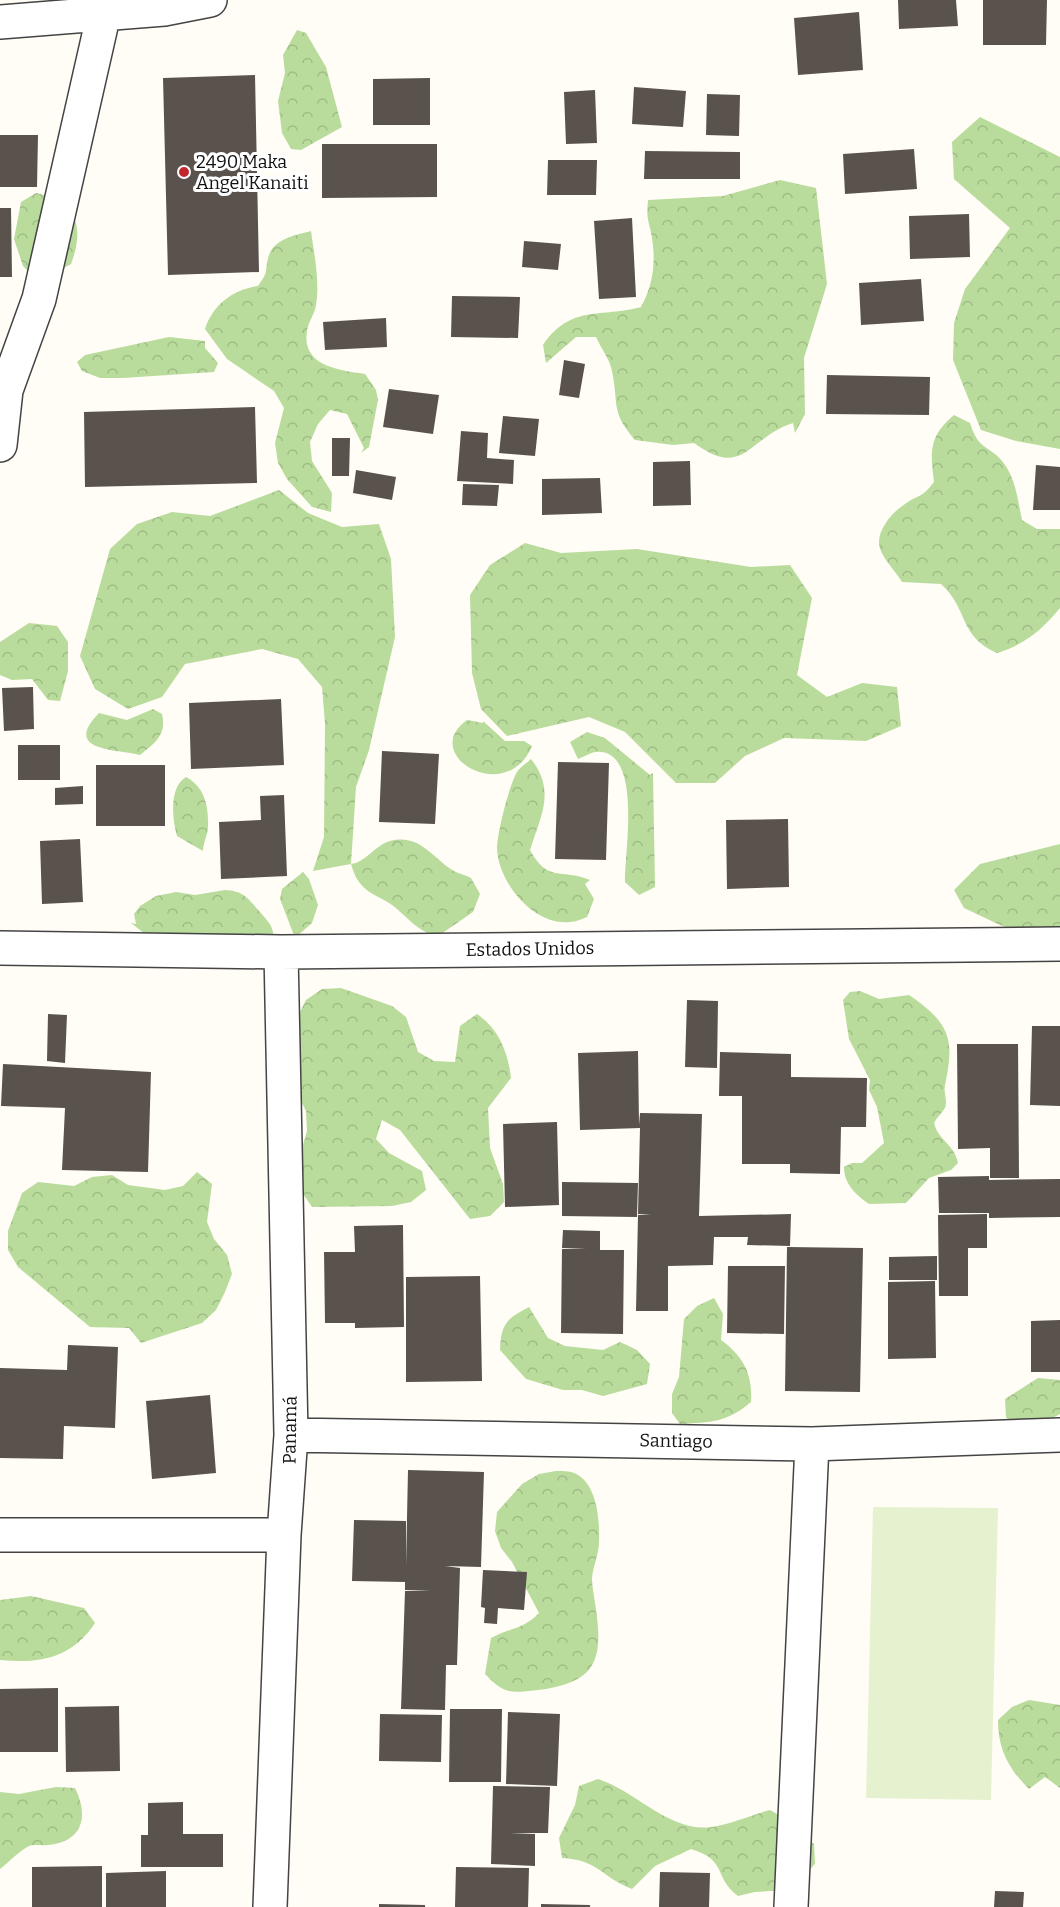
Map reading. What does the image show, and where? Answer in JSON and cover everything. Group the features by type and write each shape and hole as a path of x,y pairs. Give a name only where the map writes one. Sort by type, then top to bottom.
{"street":[{"path":"0,22 164,9 210,0"},
{"path":"0,445 6,390 39,299 104,13"},
{"name":"Estados Unidos","path":"0,948 281,952 1060,944"},
{"name":"Panamá","path":"270,1907 284,1535 291,1435 281,952"},
{"name":"Santiago","path":"291,1435 812,1444 1060,1435"},
{"path":"791,1907 812,1444"},
{"path":"0,1536 284,1535"}],"green space":[{"path":"297,30 306,33 326,67 342,127 301,150 291,149 282,133 278,101 285,73 283,55"},
{"path":"980,117 1060,157 1060,449 1016,441 981,430 953,360 954,323 965,289 1010,228 954,179 952,142"},
{"path":"780,180 816,188 827,284 804,358 805,414 795,433 793,423 736,457 725,458 694,443 673,445 635,440 622,422 617,407 611,367 596,337 576,337 546,363 543,345 564,323 576,318 641,307 651,282 653,265 648,200 723,196"},
{"path":"36,193 50,197 69,209 77,227 71,264 49,276 30,273 23,266 14,239 21,202"},
{"path":"311,231 317,296 307,331 310,352 316,359 335,368 365,374 376,390 378,400 369,447 361,453 364,448 347,414 330,410 318,424 310,442 312,461 332,493 331,512 312,507 287,479 278,463 275,443 284,408 274,391 227,359 205,329 213,313 225,300 240,291 258,286 265,273 269,255 276,245 287,238"},
{"path":"169,337 205,341 205,348 218,363 214,372 100,378 82,371 77,362 85,355"},
{"path":"954,415 970,423 977,439 1000,459 1009,471 1022,520 1037,529 1060,529 1060,608 1032,636 1016,646 997,653 976,639 950,593 941,584 902,582 885,559 879,544 881,531 889,518 900,508 923,494 934,482 933,445 940,430"},
{"path":"279,490 308,513 342,527 379,524 391,559 395,637 369,750 356,787 351,864 313,871 324,837 325,724 322,687 298,659 262,649 185,664 162,697 128,709 95,689 80,656 110,549 137,524 172,512 210,516"},
{"path":"525,543 561,553 637,549 751,567 790,565 812,598 797,675 827,697 862,683 897,687 901,726 866,741 784,738 745,756 715,783 676,783 625,732 589,717 507,736 481,709 472,673 470,595 490,565"},
{"path":"29,623 57,626 68,642 68,671 60,701 48,700 32,679 12,680 0,675 0,642"},
{"path":"153,709 162,714 163,728 155,742 140,755 107,749 89,742 86,735 89,726 99,713 127,720"},
{"path":"467,720 483,723 483,721 505,741 524,741 532,746 520,764 504,773 488,774 472,769 459,760 453,747 455,734"},
{"path":"587,732 605,738 650,775 653,773 655,887 639,895 625,882 628,828 626,784 620,766 610,755 595,752 578,759 570,742"},
{"path":"531,759 539,771 545,793 542,814 530,850 549,871 590,880 585,884 594,899 587,917 576,921 556,921 543,917 531,909 510,887 499,860 497,847 504,808 518,770"},
{"path":"186,777 202,792 208,813 208,828 203,851 177,836 175,829 174,796"},
{"path":"400,839 410,840 425,848 454,871 471,878 480,894 473,912 441,934 427,933 395,907 362,886 351,864 361,861 385,843"},
{"path":"1060,844 1060,928 1019,931 1000,925 964,908 954,890 980,864"},
{"path":"303,872 309,879 318,905 312,923 295,938 280,899 282,889"},
{"path":"225,890 242,894 252,903 271,926 273,942 145,934 131,923 136,924 134,914 140,906 156,896 176,892 195,895"},
{"path":"341,988 392,1006 406,1017 418,1052 434,1061 455,1062 460,1026 477,1014 497,1034 508,1059 511,1078 488,1108 490,1148 503,1184 504,1202 490,1216 470,1219 400,1130 382,1120 376,1139 389,1153 422,1171 426,1190 411,1202 392,1206 312,1207 297,1185 297,1166 307,1131 306,1111 289,1077 289,1034 306,1000 322,989"},
{"path":"860,991 879,999 909,995 933,1014 946,1033 949,1044 945,1088 946,1105 934,1123 939,1134 954,1152 958,1163 951,1170 929,1178 906,1203 869,1204 860,1197 846,1179 844,1167 852,1163 862,1163 884,1143 877,1107 869,1090 870,1080 849,1039 843,1000 850,992"},
{"path":"197,1172 212,1184 207,1222 214,1239 227,1255 232,1274 216,1310 202,1323 141,1343 129,1328 90,1327 18,1267 8,1250 8,1231 22,1193 38,1182 74,1186 92,1177 112,1175 128,1185 165,1190 183,1186"},
{"path":"714,1298 723,1314 721,1340 735,1352 745,1367 750,1383 751,1402 726,1418 680,1424 672,1413 672,1394 679,1377 684,1319 697,1306"},
{"path":"529,1307 548,1338 565,1346 603,1350 620,1342 637,1350 650,1364 647,1384 603,1396 582,1390 563,1390 526,1379 500,1350 506,1323"},
{"path":"1038,1378 1060,1380 1060,1414 1021,1435 1006,1417 1005,1399"},
{"path":"556,1471 572,1472 582,1478 588,1484 596,1503 599,1533 592,1586 598,1628 596,1657 583,1676 571,1682 538,1690 509,1691 498,1686 485,1674 491,1638 522,1625 539,1613 512,1562 501,1548 495,1531 497,1512 522,1484 539,1474"},
{"path":"873,1507 998,1508 991,1800 866,1798"},
{"path":"31,1596 84,1608 95,1623 76,1644 54,1656 28,1661 0,1660 0,1600"},
{"path":"1029,1700 1060,1705 1060,1788 1045,1777 1029,1789 1010,1766 1002,1749 998,1720 1012,1707"},
{"path":"598,1779 626,1792 667,1818 697,1827 719,1826 770,1810 786,1819 814,1844 815,1864 790,1890 755,1892 738,1896 730,1889 710,1858 691,1849 655,1866 632,1889 584,1862 562,1858 559,1838 575,1805 579,1786"},
{"path":"56,1787 75,1788 82,1808 82,1818 76,1833 60,1843 29,1846 0,1869 0,1792 19,1794"}],"building":[{"path":"898,0 956,0 958,26 899,29"},
{"path":"983,0 1047,0 1046,45 983,45"},
{"path":"859,12 863,70 798,75 794,18"},
{"path":"255,75 259,272 168,275 163,78"},
{"path":"430,78 430,125 373,125 373,79"},
{"path":"634,87 686,91 683,127 632,124"},
{"path":"595,90 597,143 566,144 564,92"},
{"path":"707,94 740,95 739,136 706,135"},
{"path":"0,135 38,135 37,187 0,187"},
{"path":"322,144 437,144 437,197 322,198"},
{"path":"914,149 917,189 845,194 843,154"},
{"path":"645,151 740,152 740,179 644,179"},
{"path":"548,160 597,160 596,195 547,195"},
{"path":"0,208 11,208 12,277 0,277"},
{"path":"969,214 970,257 910,259 909,216"},
{"path":"632,218 636,297 599,299 594,221"},
{"path":"524,241 561,244 558,270 522,267"},
{"path":"921,279 924,321 861,325 859,283"},
{"path":"452,296 520,297 518,338 451,337"},
{"path":"386,318 387,347 325,350 323,322"},
{"path":"564,360 585,364 579,398 559,395"},
{"path":"827,375 930,377 929,415 826,414"},
{"path":"389,389 439,395 433,434 383,427"},
{"path":"255,407 257,483 85,487 84,412"},
{"path":"503,416 539,419 535,456 499,453"},
{"path":"461,431 488,433 487,458 514,460 513,484 457,481"},
{"path":"332,438 350,438 349,476 332,476"},
{"path":"690,461 691,505 653,506 653,462"},
{"path":"1036,465 1060,467 1060,510 1033,510"},
{"path":"356,470 396,477 392,500 353,493"},
{"path":"600,478 602,513 542,515 542,479"},
{"path":"463,484 499,485 497,506 462,505"},
{"path":"33,687 34,729 4,731 2,688"},
{"path":"281,699 284,765 191,769 189,703"},
{"path":"18,745 60,745 60,780 18,780"},
{"path":"382,751 439,754 435,824 379,822"},
{"path":"558,762 609,763 606,860 555,859"},
{"path":"96,765 165,765 165,826 96,826"},
{"path":"83,786 83,804 55,805 55,788"},
{"path":"284,795 287,876 221,879 219,822 261,820 260,796"},
{"path":"788,819 789,887 727,889 726,820"},
{"path":"80,839 83,902 42,904 40,841"},
{"path":"687,1000 718,1001 717,1068 685,1067"},
{"path":"48,1014 67,1015 65,1063 47,1061"},
{"path":"1032,1026 1060,1026 1060,1106 1030,1105"},
{"path":"957,1044 1018,1044 1019,1178 990,1178 990,1148 958,1149"},
{"path":"638,1051 639,1125 640,1113 702,1114 699,1216 791,1214 790,1246 747,1245 748,1237 714,1237 713,1265 668,1266 668,1311 636,1311 638,1215 651,1215 638,1214 640,1128 580,1130 578,1053"},
{"path":"720,1052 791,1054 791,1077 867,1078 866,1127 841,1127 840,1174 790,1173 790,1164 742,1164 742,1096 719,1096"},
{"path":"3,1064 151,1072 148,1172 62,1170 65,1108 1,1106"},
{"path":"557,1122 559,1205 505,1207 503,1124"},
{"path":"989,1176 989,1180 1060,1179 1060,1217 989,1218 989,1213 939,1213 938,1177"},
{"path":"562,1182 638,1183 637,1217 562,1216"},
{"path":"987,1214 987,1248 968,1248 968,1296 939,1296 938,1215"},
{"path":"403,1225 404,1327 355,1328 355,1323 325,1323 324,1252 355,1252 354,1226"},
{"path":"563,1230 600,1231 600,1250 624,1250 623,1334 561,1333 562,1249 586,1249 562,1248"},
{"path":"787,1247 863,1248 860,1392 785,1391"},
{"path":"937,1256 937,1280 889,1280 889,1257"},
{"path":"728,1266 785,1266 784,1334 727,1333"},
{"path":"480,1276 482,1381 406,1382 406,1277"},
{"path":"935,1281 936,1358 888,1359 888,1282"},
{"path":"1060,1320 1060,1372 1031,1372 1031,1321"},
{"path":"68,1345 118,1347 115,1428 64,1426 63,1459 0,1458 0,1368 67,1370"},
{"path":"210,1395 216,1473 152,1479 146,1401"},
{"path":"408,1470 484,1472 481,1567 445,1566 460,1568 457,1665 446,1665 445,1710 401,1709 405,1591 431,1590 405,1590 405,1582 352,1581 354,1520 406,1521 406,1566"},
{"path":"483,1570 527,1572 524,1610 498,1608 497,1624 484,1623 485,1608 481,1607"},
{"path":"58,1688 58,1752 0,1752 0,1689"},
{"path":"119,1706 120,1771 66,1772 65,1707"},
{"path":"450,1709 502,1709 501,1782 449,1782"},
{"path":"508,1712 560,1714 557,1786 506,1784"},
{"path":"380,1714 442,1715 441,1762 379,1761"},
{"path":"493,1786 550,1787 548,1833 510,1833 535,1834 535,1866 491,1864"},
{"path":"183,1802 183,1834 223,1834 223,1867 141,1867 141,1835 148,1835 148,1803"},
{"path":"102,1866 102,1907 32,1907 32,1867"},
{"path":"456,1867 529,1868 528,1907 455,1907"},
{"path":"166,1871 166,1907 106,1907 106,1873"},
{"path":"660,1872 710,1873 709,1907 659,1907"},
{"path":"995,1891 1024,1892 1023,1907 994,1907"},
{"path":"379,1904 425,1905 425,1907 379,1907"},
{"path":"541,1904 590,1905 590,1907 541,1907"}],"place":[{"name":"2490 Maka Angel Kanaiti","path":"184,172"}]}
